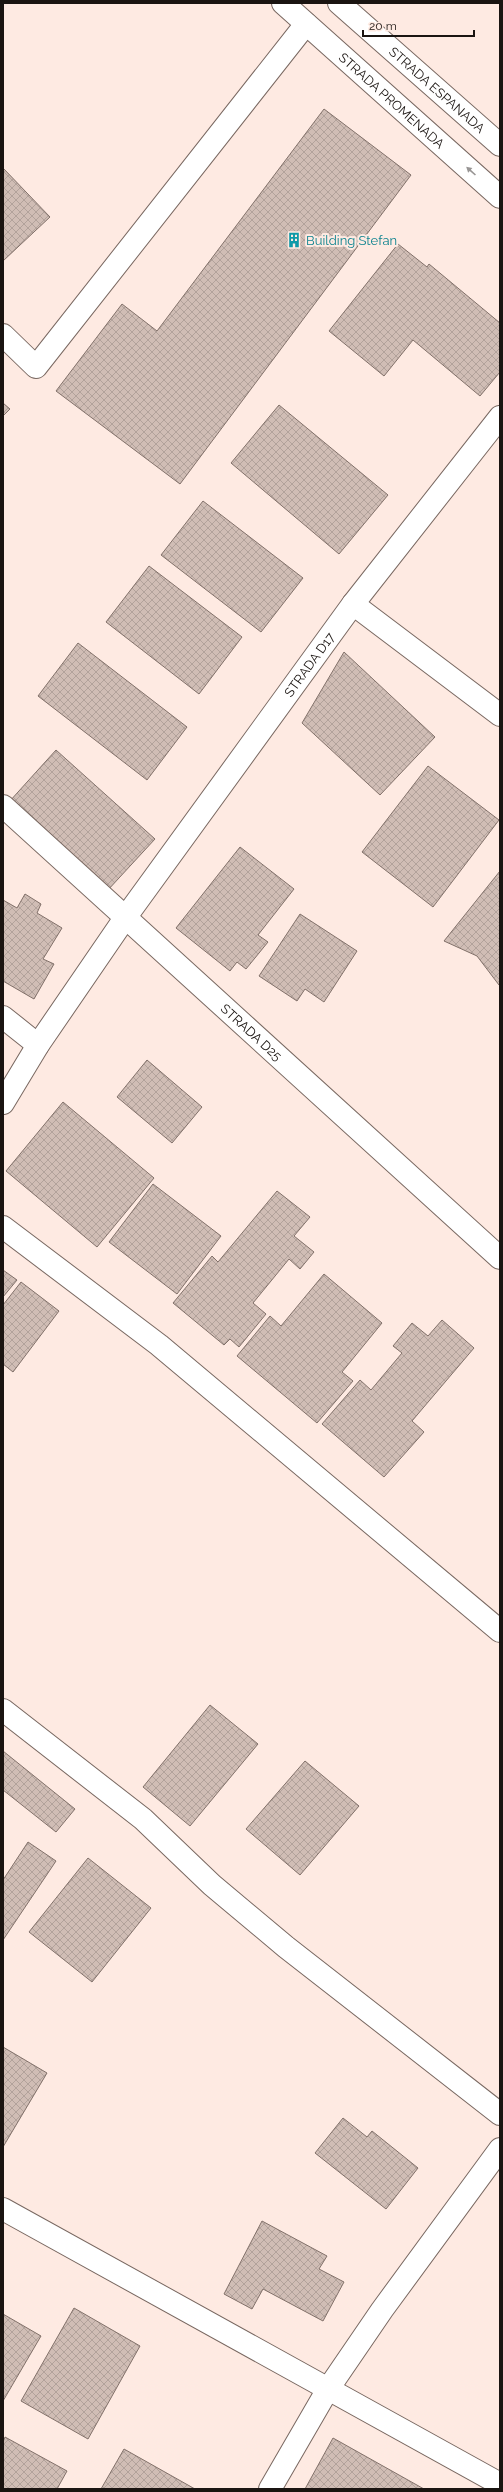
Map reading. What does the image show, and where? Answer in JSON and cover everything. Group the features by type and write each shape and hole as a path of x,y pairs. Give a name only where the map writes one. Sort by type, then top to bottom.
{"street":[{"name":"STRADA PROMENADA","path":"283,3 500,197"},
{"name":"STRADA ESPANADA","path":"340,3 500,145"},
{"path":"3,335 36,367 306,24"},
{"name":"STRADA D17","path":"3,1103 38,1045 125,918 353,604 500,417"},
{"path":"353,604 500,715"},
{"name":"STRADA D25","path":"3,806 500,1258"},
{"path":"3,1017 38,1045"},
{"path":"3,1227 159,1345 500,1631"},
{"path":"3,1710 143,1819 212,1885 286,1947 500,2114"},
{"path":"270,2489 328,2389 382,2310 500,2149"},
{"path":"3,2209 500,2484"}],"building":[{"name":"Building Stefan","path":"324,109 411,175 180,484 56,391 122,304 157,331"},
{"path":"3,168 50,217 3,261"},
{"path":"398,244 427,267 429,264 500,323 500,372 480,396 413,340 384,376 329,331"},
{"path":"3,403 10,409 3,416"},
{"path":"279,405 388,495 339,554 231,463"},
{"path":"203,501 303,578 261,632 161,555"},
{"path":"149,566 242,637 199,694 106,622"},
{"path":"78,643 187,727 147,780 38,696"},
{"path":"344,652 435,737 380,795 302,723"},
{"path":"56,750 155,839 107,891 9,802"},
{"path":"428,766 499,820 433,907 362,852"},
{"path":"240,847 294,889 258,935 268,942 246,969 237,962 230,971 176,928"},
{"path":"500,871 499,985 477,956 444,941"},
{"path":"25,894 41,904 37,913 62,928 43,959 54,964 34,999 3,981 3,900 17,908"},
{"path":"300,914 357,951 324,1002 305,989 297,1001 259,976"},
{"path":"147,1060 202,1107 172,1143 117,1097"},
{"path":"63,1102 154,1178 97,1247 6,1171"},
{"path":"153,1184 221,1236 177,1294 109,1242"},
{"path":"277,1191 310,1217 294,1236 314,1252 300,1269 289,1259 253,1303 266,1314 239,1347 230,1339 224,1345 173,1303 212,1256 218,1262"},
{"path":"3,1270 17,1280 3,1297"},
{"path":"324,1274 382,1323 342,1372 353,1381 317,1423 237,1356 270,1316 281,1326"},
{"path":"21,1282 59,1311 13,1372 3,1364 3,1305"},
{"path":"442,1320 474,1348 412,1421 424,1432 384,1477 322,1424 360,1380 371,1390 402,1353 393,1346 412,1323 428,1336"},
{"path":"210,1705 258,1744 190,1826 143,1787"},
{"path":"3,1751 75,1809 56,1832 3,1790"},
{"path":"305,1761 359,1806 300,1875 246,1829"},
{"path":"28,1842 56,1861 3,1940 3,1880"},
{"path":"88,1858 151,1908 92,1982 29,1932"},
{"path":"3,2047 47,2073 3,2147"},
{"path":"343,2118 367,2137 372,2131 418,2168 386,2209 315,2153"},
{"path":"262,2221 327,2256 319,2269 344,2282 323,2321 263,2289 252,2309 224,2294"},
{"path":"74,2308 140,2346 88,2439 21,2401"},
{"path":"3,2314 41,2336 3,2401"},
{"path":"5,2437 67,2471 57,2489 3,2489 3,2442"},
{"path":"333,2438 424,2489 305,2489"},
{"path":"124,2449 195,2489 101,2489"}],"place":[{"name":"Building Stefan","path":"294,240"}]}
